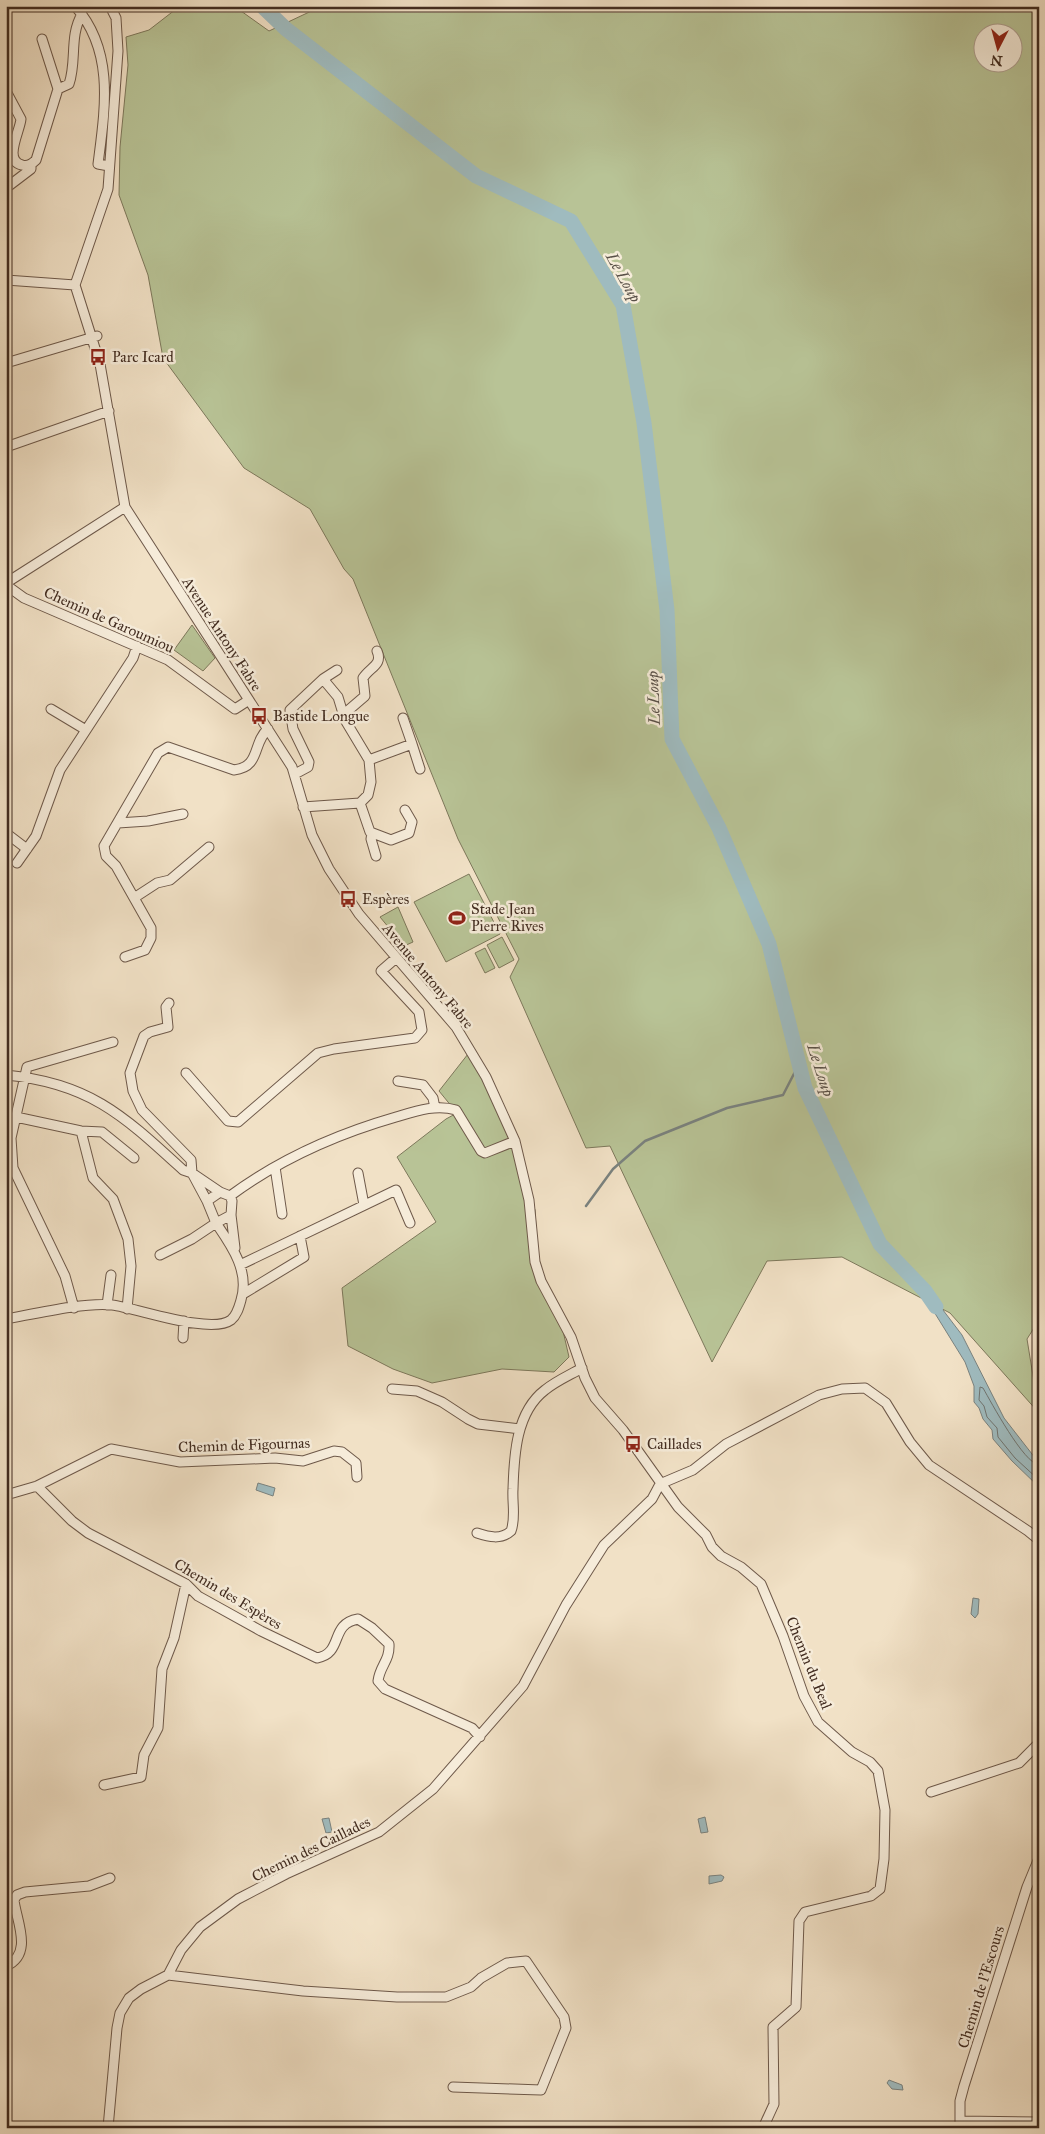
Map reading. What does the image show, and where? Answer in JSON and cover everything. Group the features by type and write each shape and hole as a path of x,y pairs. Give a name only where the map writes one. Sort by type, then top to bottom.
{"street":[{"path":"75,6 82,14 100,47 105,73 98,164 109,166"},
{"path":"6,584 125,507 94,336 75,285 105,199 118,51 116,18 110,6"},
{"path":"58,89 69,84 72,74 74,38 77,22 82,14"},
{"path":"6,188 24,175 36,160 58,89 42,39"},
{"path":"6,91 21,119 12,152 13,158 17,164 31,165"},
{"path":"6,280 75,285"},
{"path":"6,363 94,336"},
{"path":"6,447 109,411"},
{"name":"Avenue Antony Fabre","path":"125,507 295,774 312,835 329,870 359,914 456,1027 486,1077 515,1141 529,1200 535,1262 546,1294 571,1336 582,1368 596,1398 667,1481"},
{"name":"Chemin de Garoumiou","path":"6,584 24,598 168,660 235,709 249,700"},
{"path":"17,863 36,836 60,770 133,658 136,646"},
{"path":"344,714 365,696 363,678 379,662 380,658 377,651"},
{"path":"295,774 308,767 309,762 293,729 290,710 323,679 337,670"},
{"path":"303,808 360,803 368,795 371,782 369,760 344,714 338,697 323,679"},
{"path":"51,709 86,730"},
{"path":"403,718 420,769"},
{"path":"125,957 145,950 151,938 151,928 116,866 106,856 104,846 158,753 168,747 234,770 245,769 252,762 264,733 268,729"},
{"path":"369,760 412,744"},
{"path":"360,803 372,833 371,840 376,856"},
{"path":"372,833 391,840 409,833 412,822 406,810"},
{"path":"118,823 148,821 183,814"},
{"path":"6,833 27,849"},
{"path":"134,898 157,883 170,880 209,848"},
{"path":"186,1073 228,1121 238,1122 318,1054 334,1049 415,1038 422,1030 419,1012 381,971 396,958"},
{"path":"169,1003 166,1007 168,1027 144,1036 130,1073 133,1091 142,1110 191,1160 192,1174 207,1201 216,1223 235,1251"},
{"path":"74,1308 65,1276 13,1168 8,1138 16,1117 25,1070 31,1064 113,1042"},
{"path":"6,1075 56,1084 90,1095 116,1111 183,1170 230,1196 232,1201 231,1215 235,1251 240,1265 243,1294 238,1310 230,1320 214,1324 184,1321 108,1305 74,1308 6,1319"},
{"path":"398,1081 423,1085 433,1098 435,1108"},
{"path":"230,1196 275,1167 355,1129 435,1108 444,1107 456,1110 481,1151 485,1154 515,1141"},
{"path":"16,1117 81,1131 102,1132 134,1158"},
{"path":"81,1131 93,1178 113,1199 128,1238 130,1266 127,1309"},
{"path":"275,1167 282,1214"},
{"path":"358,1173 364,1205"},
{"path":"240,1265 396,1190 410,1223"},
{"path":"207,1201 220,1192"},
{"path":"160,1255 192,1239 231,1215"},
{"path":"243,1294 304,1257 300,1236"},
{"path":"108,1305 111,1275"},
{"path":"183,1338 184,1321"},
{"path":"477,1533 489,1537 500,1537 507,1535 513,1526 513,1467 520,1429 526,1412 544,1390 582,1368"},
{"path":"667,1481 693,1470 726,1444 819,1395 842,1389 865,1388 886,1403 910,1442 929,1465 1039,1540"},
{"path":"392,1389 417,1391 442,1402 478,1424 520,1429"},
{"name":"Chemin de Figournas","path":"6,1495 37,1486 111,1450 180,1462 275,1458 303,1461 334,1451 342,1452 356,1463 357,1477"},
{"name":"Chemin des Caillades","path":"168,1975 181,1950 200,1927 238,1899 286,1874 379,1832 433,1789 523,1686 562,1613 604,1546 652,1499 667,1481"},
{"name":"Chemin du Beal","path":"667,1481 678,1507 706,1534 712,1547 721,1556 741,1567 761,1584 783,1636 804,1696 818,1722 852,1752 870,1762 878,1771 885,1810 884,1859 880,1890 871,1896 805,1912 799,1921 796,2007 773,2027 774,2104 763,2128"},
{"name":"Chemin des Espères","path":"37,1486 88,1533 186,1584 198,1596 261,1631 317,1658 326,1656 334,1648 337,1633 349,1620 358,1619 372,1628 389,1644 390,1656 379,1672 378,1681 385,1689 472,1728 480,1737"},
{"path":"104,1785 141,1777 144,1755 158,1728 162,1669 174,1638 186,1584"},
{"path":"931,1792 1019,1763 1039,1743"},
{"name":"Chemin de l'Escours","path":"960,2125 964,2086 1027,1886 1039,1858"},
{"path":"6,1966 17,1956 22,1940 14,1907 14,1900 17,1895 26,1892 89,1886 110,1878"},
{"path":"108,2128 120,2013 129,1998 141,1989 168,1975 303,1990 397,1997 446,1997 471,1987 480,1978 507,1963 526,1961 564,2017 566,2028 541,2090 453,2087"},
{"path":"960,2125 1039,2122"}],"green space":[{"path":"180,6 234,6 269,31 322,6 1039,6 1039,1320 1027,1339 1039,1413 950,1313 842,1257 767,1261 712,1362 610,1146 586,1148 510,977 519,959 458,839 353,579 344,569 310,509 244,468 163,358 148,275 119,195 120,147 128,65 126,37 149,30"},
{"path":"192,625 215,658 203,671 174,650"},
{"name":"Stade Jean Pierre Rives","path":"469,874 500,934 446,962 414,902"},
{"path":"398,907 413,942 404,946 380,917"},
{"path":"502,937 514,960 499,968 487,945"},
{"path":"485,948 495,968 485,973 475,953"},
{"path":"468,1054 481,1072 508,1129 535,1210 539,1286 563,1331 569,1357 554,1372 502,1369 432,1383 393,1369 348,1346 342,1288 436,1222 397,1157 446,1119 457,1113 439,1091"}],"water":[{"path":"927,1289 962,1335 1004,1418 1039,1463 1039,1487 1012,1461 993,1439 992,1430 983,1419 979,1408 974,1402 974,1386 965,1362 923,1294"},
{"path":"258,1483 275,1488 273,1496 256,1490"},
{"path":"973,1598 979,1599 978,1614 975,1618 971,1614"},
{"path":"705,1817 708,1832 701,1833 698,1819"},
{"path":"329,1818 332,1832 326,1833 322,1819"},
{"path":"721,1875 724,1877 722,1881 709,1884 709,1876"},
{"path":"889,2080 902,2085 903,2090 892,2089 887,2083"}],"waterway":[{"name":"Le Loup","path":"262,6 286,29 476,176 571,221 623,305 644,423 667,610 672,739 719,828 769,944 805,1088 880,1244 925,1291 936,1307"},
{"path":"586,1206 613,1169 645,1141 727,1108 783,1095 799,1064"}],"place":[{"name":"Parc Icard","path":"98,357"},
{"name":"Bastide Longue","path":"259,716"},
{"name":"Espères","path":"348,899"},
{"name":"Stade Jean Pierre Rives","path":"457,918"},
{"name":"Caillades","path":"633,1444"}]}
